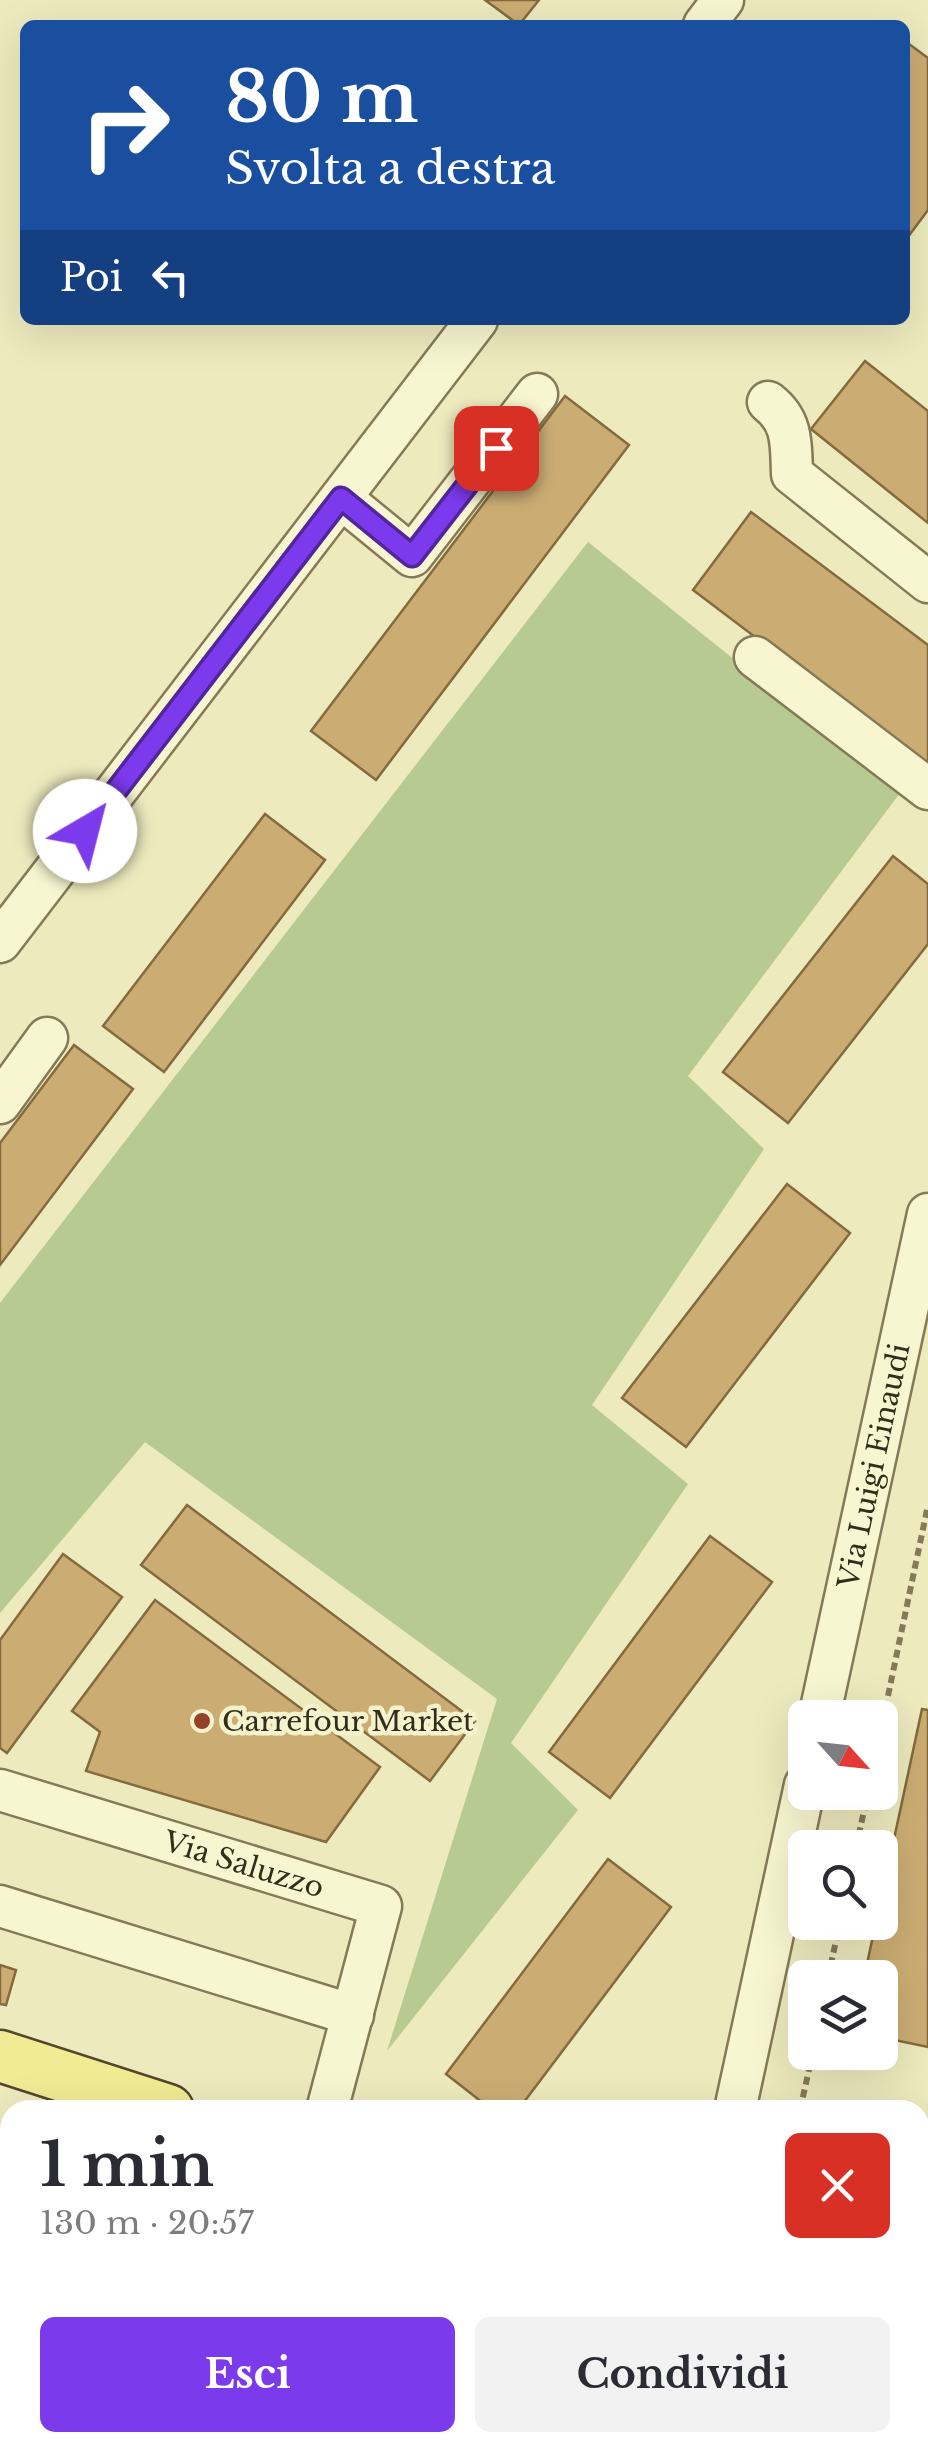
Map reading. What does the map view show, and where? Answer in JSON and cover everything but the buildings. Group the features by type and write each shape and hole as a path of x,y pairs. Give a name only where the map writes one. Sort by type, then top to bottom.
{"main road":[{"path":"0,2056 135,2100"}],"street":[{"path":"708,20 723,0"},
{"path":"0,942 474,325"},
{"path":"341,498 412,556 537,394"},
{"path":"768,402 782,413 792,441 792,474 928,582"},
{"path":"755,657 928,789"},
{"path":"0,1103 48,1038"},
{"name":"Via Luigi Einaudi","path":"824,1700 928,1214"},
{"name":"Via Saluzzo","path":"0,1790 381,1906 331,2100"},
{"path":"737,2100 800,1810"},
{"path":"0,1906 354,2015"}],"path":[{"path":"887,1700 928,1505"},
{"path":"802,2100 808,2070"}],"green space":[{"path":"588,542 900,793 688,1076 764,1149 592,1405 688,1484 511,1743 578,1810 387,2051 497,1699 145,1442 0,1613 0,1303"}],"place":[{"name":"Carrefour Market","path":"202,1721"}],"route":[{"path":"85,831 341,498 412,556 496,448"}]}
